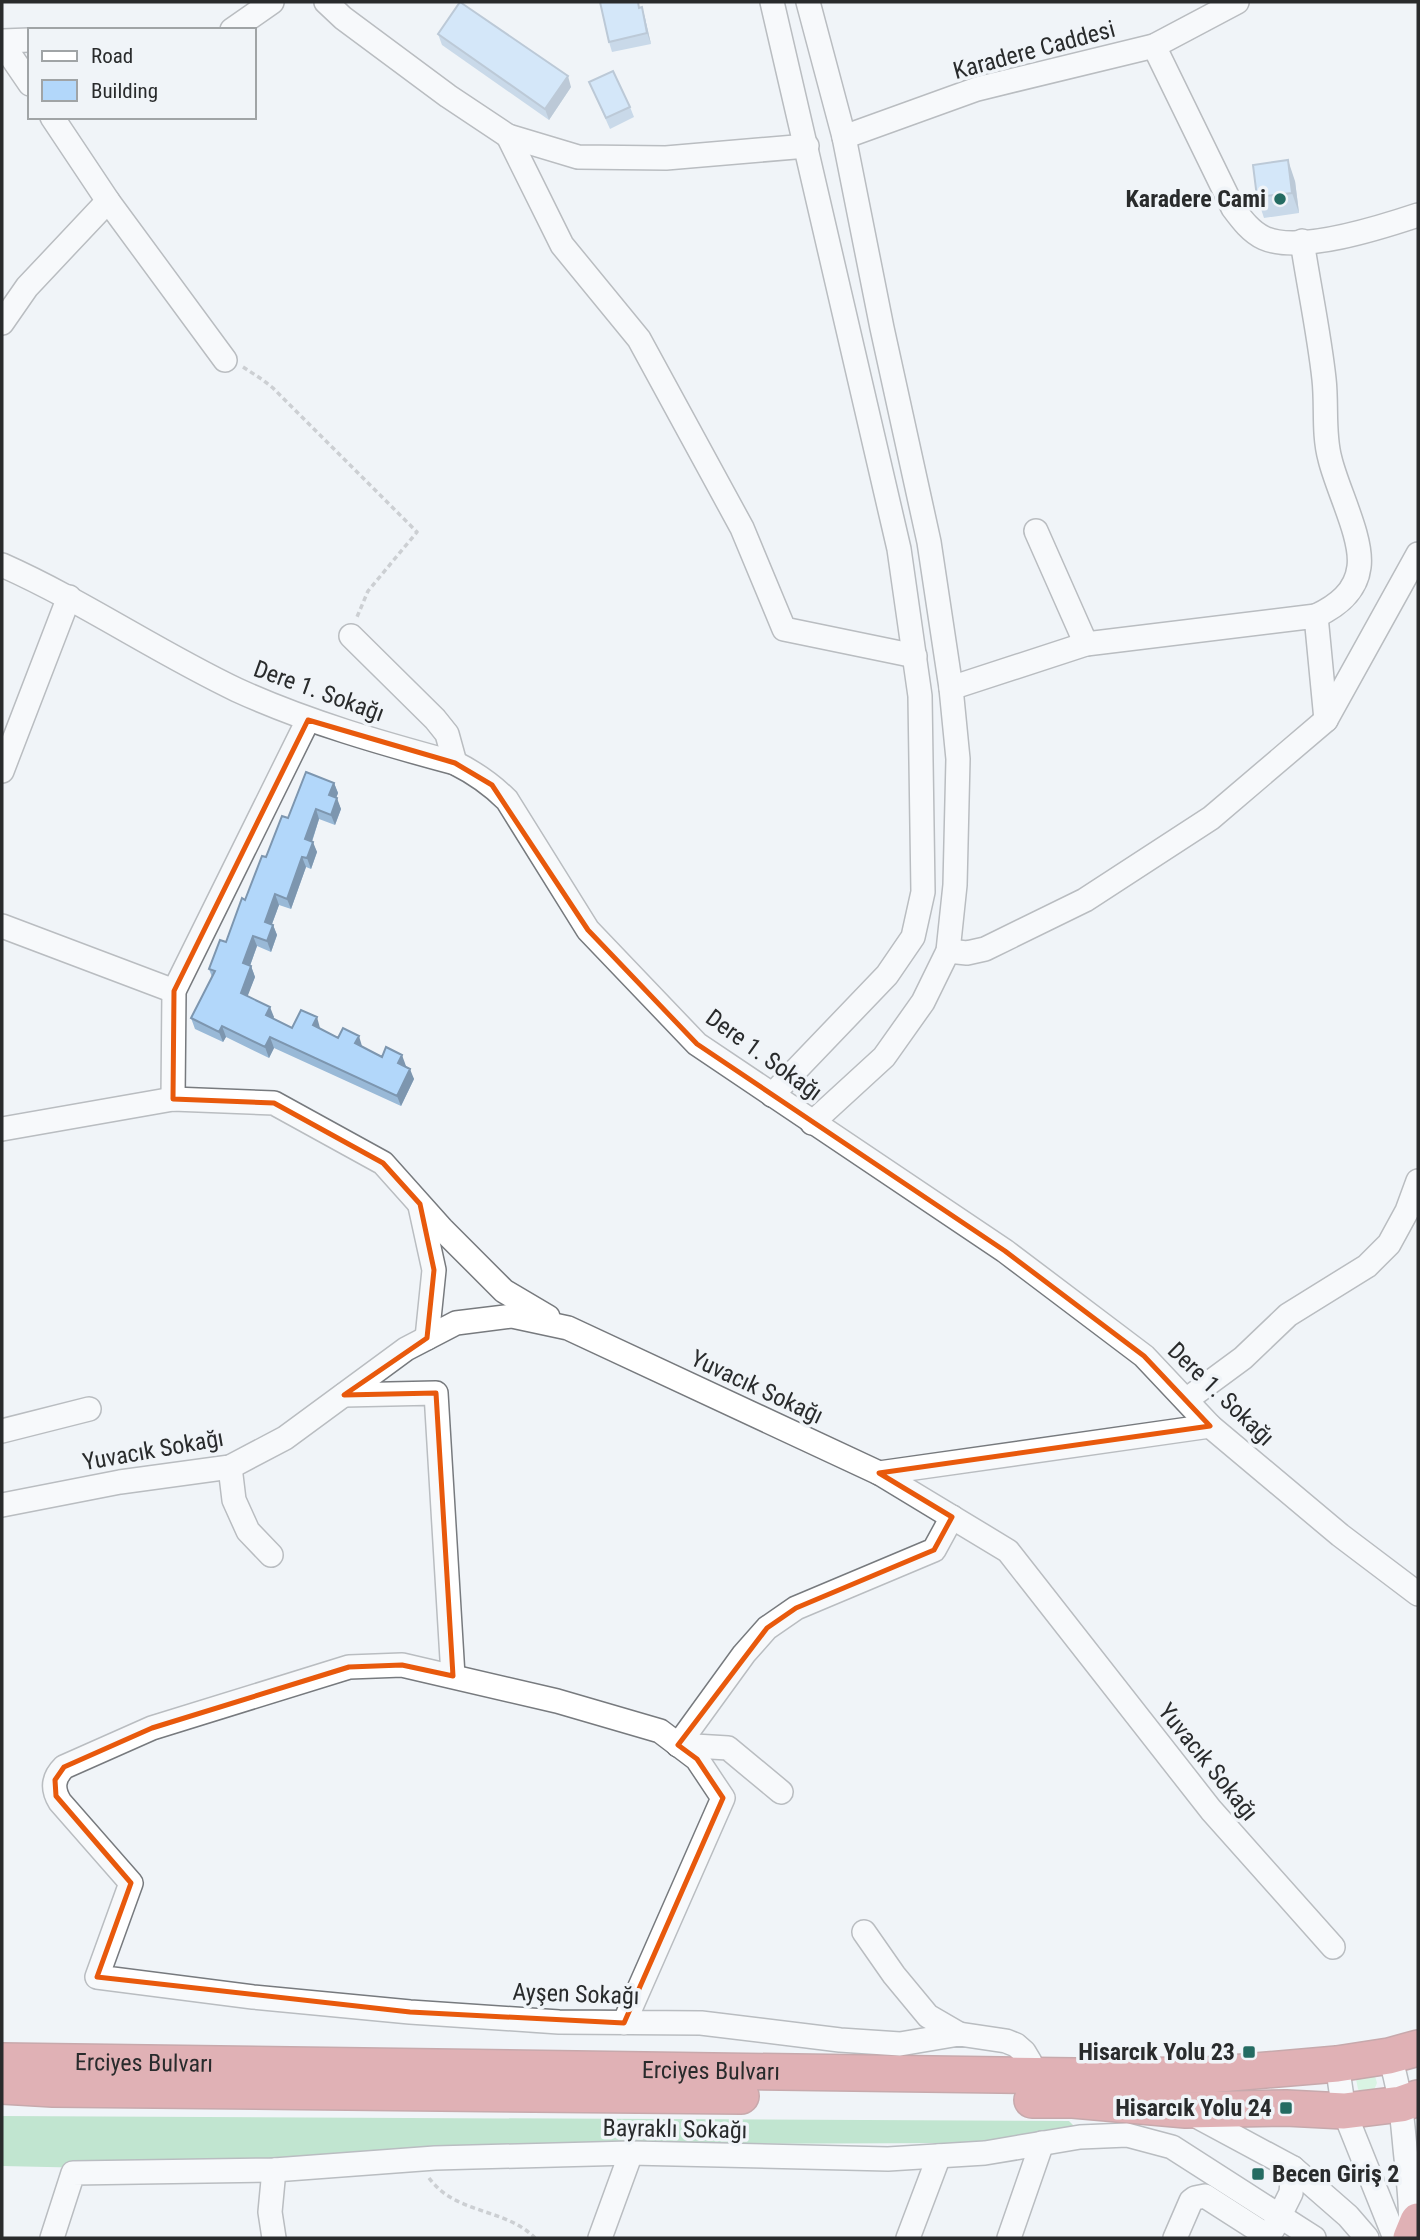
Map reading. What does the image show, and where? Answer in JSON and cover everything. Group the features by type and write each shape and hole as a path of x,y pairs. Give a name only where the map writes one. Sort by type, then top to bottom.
{"highway":[{"name":"Erciyes Bulvarı","path":"2,2061 1031,2076 1208,2075 1337,2064 1403,2052"},
{"name":"Erciyes Bulvarı","path":"2,2086 53,2089 1073,2100 1186,2110 1286,2108 1344,2111 1409,2101"},
{"path":"1411,2238 1418,2221"}],"street":[{"path":"235,28 272,2"},
{"path":"326,2 343,18 448,96 509,136 578,157 666,158 807,146"},
{"path":"772,2 900,549 920,696 923,892 913,937 887,975 772,1095"},
{"path":"808,2 844,136 882,328 929,542 951,688 958,759 955,885 948,951 923,1002 884,1056 812,1123"},
{"path":"1154,46 1237,2"},
{"path":"28,40 2,42 28,81"},
{"name":"Karadere Caddesi","path":"844,136 977,89 1154,46 1233,208 1247,226 1264,238 1285,243 1355,235 1418,215"},
{"path":"53,119 108,201 225,360"},
{"path":"509,136 562,245 639,339 741,528 784,629 915,656"},
{"path":"2,323 27,287 108,201"},
{"path":"951,688 1086,644 1316,616 1332,609 1345,598 1355,583 1360,566 1359,549 1329,457 1324,377 1301,241"},
{"path":"1036,531 1086,644"},
{"path":"948,951 967,953 985,949 1085,900 1211,818 1326,720 1418,554"},
{"name":"Dere 1. Sokağı","path":"2,565 69,597 210,676 270,705 308,720 455,763 492,785 507,800 588,930 697,1044 1005,1251 1144,1356 1210,1426 1339,1535 1418,1594"},
{"path":"2,771 69,597"},
{"path":"1316,616 1326,720"},
{"path":"351,636 435,719 447,734 455,763"},
{"path":"173,1099 174,991 308,720"},
{"path":"2,926 174,991"},
{"path":"2,1129 173,1099 274,1103 383,1163 504,1291 568,1328"},
{"path":"1186,1400 1243,1357 1288,1315 1367,1266 1389,1244 1407,1211 1418,1181"},
{"path":"420,1204 434,1270 427,1338"},
{"name":"Yuvacık Sokağı","path":"2,1505 120,1482 230,1467 285,1438 406,1349 456,1323 512,1315 568,1328 879,1473 1008,1551 1211,1810 1333,1947"},
{"path":"344,1395 436,1393 453,1676 557,1701 660,1731 697,1759 723,1798 624,2022"},
{"path":"2,1430 89,1409"},
{"path":"879,1473 1210,1426"},
{"path":"230,1467 234,1500 243,1521 248,1531 271,1555"},
{"path":"678,1745 744,1654 767,1628 796,1608 934,1549 952,1517"},
{"name":"Ayşen Sokağı","path":"453,1676 402,1665 349,1667 152,1728 64,1767 55,1780 56,1796 131,1884 97,1977 253,1997 410,2012 559,2022 701,2023 840,2040 900,2044 959,2034 1016,2045 1030,2062 1031,2076"},
{"path":"678,1745 728,1748 781,1792"},
{"path":"864,1932 894,1975 928,2016 959,2034"},
{"path":"1403,2052 1396,2076 1409,2101 1411,2238"},
{"path":"1337,2064 1344,2111 1395,2238"},
{"path":"1186,2110 1293,2168 1348,2216 1367,2238"},
{"name":"Bayraklı Sokağı","path":"52,2238 73,2174 274,2169 420,2159 631,2153 888,2159 985,2153 1080,2137 1127,2135 1172,2147 1272,2231 1314,2238"},
{"path":"1009,2238 1042,2143"},
{"path":"600,2238 631,2153"},
{"path":"908,2238 939,2156"},
{"path":"1175,2238 1191,2201 1205,2196 1272,2231 1292,2193 1293,2168"},
{"path":"274,2169 270,2211 274,2238"}],"path":[{"path":"225,360 263,380 417,532 368,591 351,636"},
{"path":"420,2159 428,2176 441,2191 498,2215 535,2238"}],"highlighted area":[{"path":"308,720 455,763 492,785 588,930 697,1044 1005,1251 1144,1356 1210,1426 879,1473 952,1517 934,1550 796,1608 767,1628 678,1745 697,1759 723,1798 624,2023 410,2012 97,1977 131,1883 56,1796 55,1780 64,1767 152,1728 349,1667 402,1665 453,1676 436,1393 344,1395 427,1338 434,1270 420,1204 383,1163 274,1103 173,1099 174,991"}],"green space":[{"path":"1375,2076 1377,2083 1374,2090 1360,2092 1356,2079"},
{"path":"2,2116 1069,2121 1073,2125 1072,2128 1013,2138 957,2143 693,2144 93,2168 2,2166"}],"building":[{"path":"460,2 568,76 545,109 438,34"},
{"path":"600,2 638,2 639,8 642,7 647,33 609,42"},
{"path":"613,71 630,107 606,118 589,82"},
{"path":"1288,160 1292,193 1257,197 1253,165"},
{"path":"306,772 334,783 329,795 337,798 331,815 316,809 305,839 313,842 307,858 302,857 287,899 275,894 265,922 273,925 267,941 253,936 243,963 251,966 241,993 270,1007 266,1015 292,1028 301,1010 317,1017 313,1025 338,1038 343,1028 359,1036 355,1043 382,1057 386,1047 402,1055 398,1063 410,1069 397,1096 270,1037 265,1047 222,1026 219,1032 191,1018 215,971 209,969 220,940 226,942 242,898 245,900 262,856 266,857 282,816 288,818"}],"place":[{"name":"Karadere Cami","path":"1280,199"},
{"name":"Hisarcık Yolu 23","path":"1249,2052"},
{"name":"Hisarcık Yolu 24","path":"1286,2108"},
{"name":"Becen Giriş 2","path":"1258,2174"}]}
